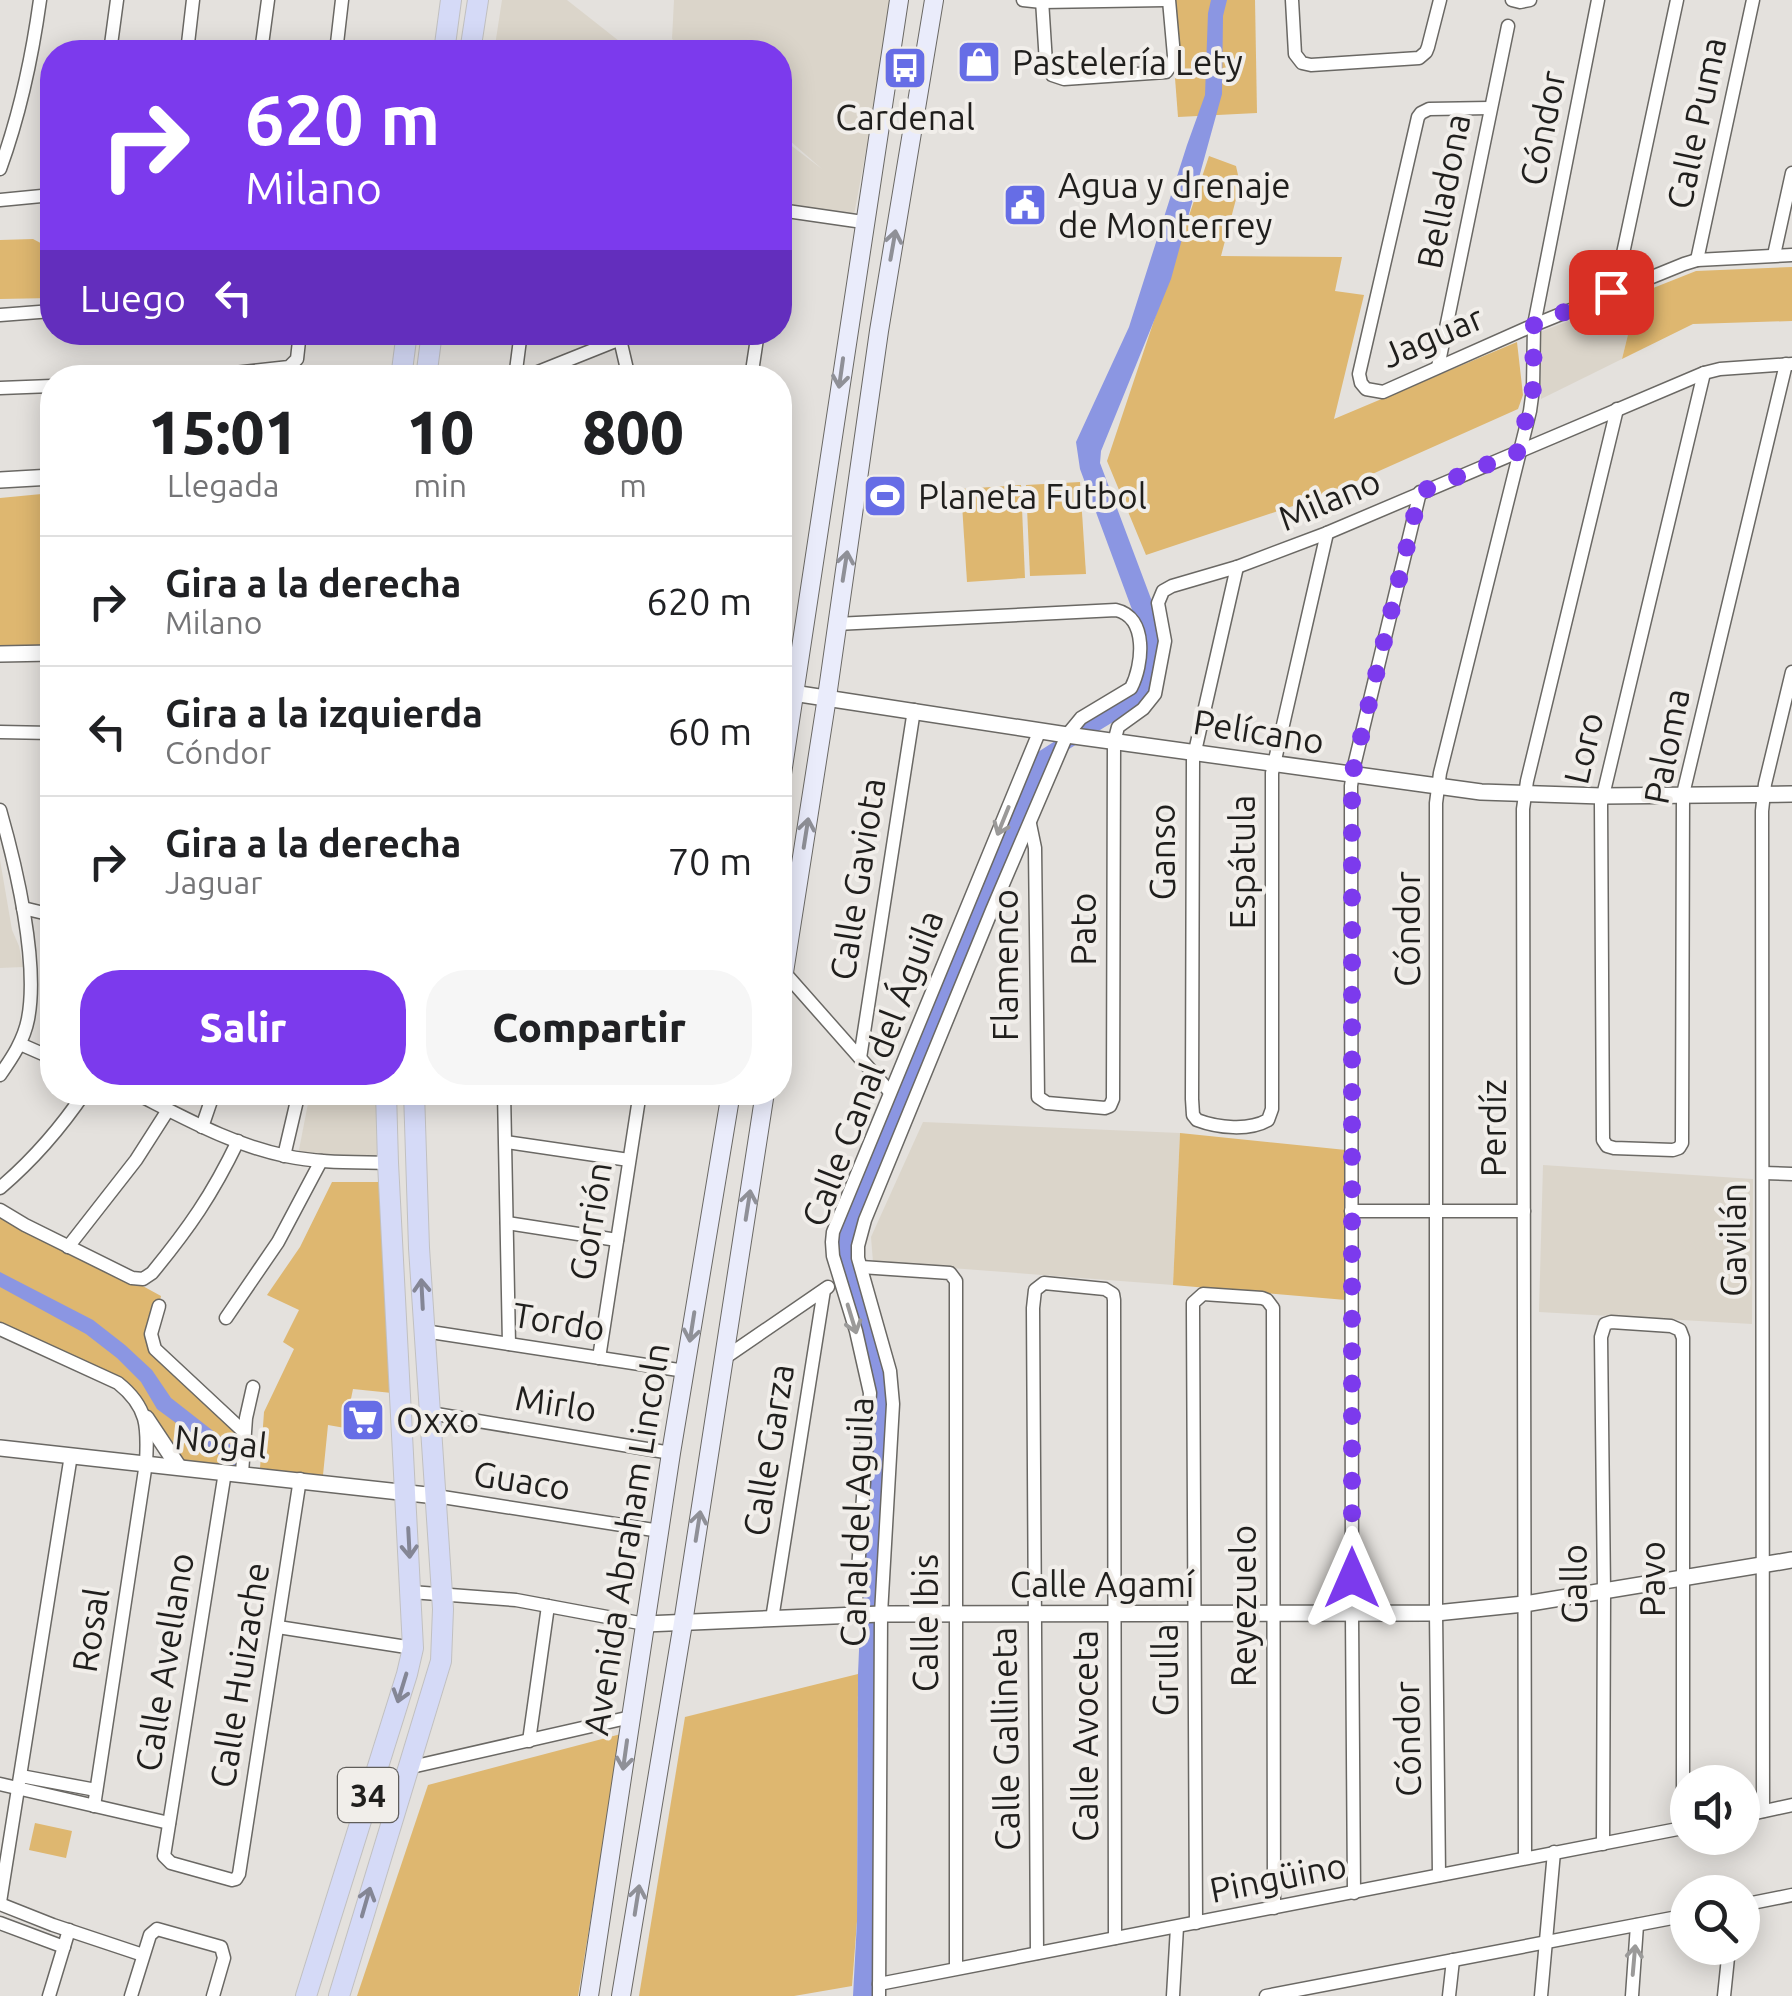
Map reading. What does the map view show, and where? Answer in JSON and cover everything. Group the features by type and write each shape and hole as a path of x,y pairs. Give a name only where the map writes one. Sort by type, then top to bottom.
{"main road":[{"path":"445,40 450,0"},
{"path":"472,40 478,0"},
{"path":"792,644 899,0"},
{"path":"792,922 828,698 878,331 934,0"},
{"name":"34","path":"306,1996 413,1648 386,1105"},
{"path":"399,1105 400,1129 416,1150"},
{"name":"34","path":"339,1996 441,1661 444,1630 419,1248 414,1105"},
{"name":"Avenida Abraham Lincoln","path":"589,1996 730,1105"},
{"path":"622,1996 763,1105"},
{"path":"388,1162 400,1167 404,1174 406,1217 419,1248"},
{"path":"322,1996 334,1941 330,1923"}],"street":[{"path":"0,170 22,101 40,0"},
{"path":"112,40 117,0"},
{"path":"188,40 193,0"},
{"path":"263,40 268,0"},
{"path":"337,40 342,0"},
{"path":"1024,0 1167,0 1173,62 1166,72 1064,80 1052,74 1046,63 1042,1"},
{"path":"1292,0 1294,54 1311,65 1413,60 1423,55 1440,0"},
{"name":"Cóndor","path":"1439,1876 1438,788 1533,389 1534,325 1598,0"},
{"path":"1615,291 1677,0"},
{"name":"Calle Puma","path":"1698,260 1754,0"},
{"name":"Belladona","path":"1438,367 1508,26"},
{"name":"Jaguar","path":"1490,108 1430,108 1418,117 1359,374 1366,389 1383,392 1615,291 1698,260 1792,255"},
{"path":"1774,255 1792,174"},
{"path":"0,200 40,196"},
{"path":"792,212 864,222"},
{"path":"0,314 40,312"},
{"path":"553,365 599,345"},
{"name":"Milano","path":"1114,742 1118,727 1143,709 1155,694 1165,641 1158,603 1160,594 1169,588 1237,568 1327,534 1704,373 1789,364"},
{"name":"Paloma","path":"1607,1146 1673,1150 1682,1142 1683,794 1789,364"},
{"name":"Loro","path":"1607,1146 1603,1140 1602,796 1704,373"},
{"path":"0,388 40,386"},
{"name":"Perdíz","path":"1525,1857 1524,794 1617,409"},
{"path":"0,480 40,478"},
{"path":"1354,1893 1352,776 1420,492"},
{"name":"Espátula","path":"1252,1126 1268,1120 1272,1109 1273,763 1327,534"},
{"name":"Ganso","path":"1237,568 1194,751 1192,1099 1197,1120 1252,1126"},
{"path":"836,624 1116,610 1130,616 1139,636 1135,681 1082,718 1067,735"},
{"path":"0,654 40,653"},
{"name":"Gavilán","path":"1764,1811 1764,794 1792,672"},
{"name":"Pelícano","path":"792,692 1438,788 1602,796 1792,794"},
{"name":"Calle Gaviota","path":"860,1058 914,710"},
{"name":"Calle Canal del Águila","path":"868,1615 870,1393 833,1253 834,1232 1040,730"},
{"path":"0,732 40,733"},
{"name":"Canal del Aguila","path":"879,1990 868,1615 892,1421 892,1386 860,1268 858,1246 865,1220 1067,735"},
{"name":"Pato","path":"1047,1104 1100,1109 1110,1106 1113,1100 1114,742"},
{"path":"0,810 22,908 30,994 20,1044 0,1074"},
{"name":"Flamenco","path":"1030,821 1034,848 1036,1090 1047,1104"},
{"path":"22,908 40,912"},
{"path":"792,981 890,1092"},
{"path":"20,1044 40,1053"},
{"path":"0,1188 40,1152 76,1105"},
{"path":"159,1105 238,1142 284,1156 388,1162"},
{"path":"202,1127 210,1105"},
{"path":"284,1156 295,1105"},
{"path":"505,1105 509,1344"},
{"name":"Gorrión","path":"599,1358 638,1105"},
{"path":"68,1248 136,1160 168,1110"},
{"path":"0,1210 68,1248 142,1279 152,1273 195,1219 238,1142"},
{"path":"506,1142 629,1160"},
{"path":"226,1318 278,1242 321,1161"},
{"path":"1762,1174 1792,1174"},
{"path":"1351,1211 1524,1211"},
{"path":"508,1223 617,1240"},
{"name":"Calle Ibis","path":"860,1268 950,1273 955,1278 956,1968"},
{"path":"723,1359 840,1279"},
{"name":"Calle Avoceta","path":"1039,1285 1104,1288 1112,1294 1115,1313 1116,1938"},
{"name":"Calle Gallineta","path":"1038,1953 1033,1308 1039,1285"},
{"name":"Calle Garza","path":"772,1619 824,1290"},
{"name":"Reyezuelo","path":"1197,1298 1203,1294 1262,1298 1273,1308 1274,1908"},
{"name":"Grulla","path":"1196,1924 1193,1311 1197,1298"},
{"path":"159,1306 150,1334 155,1349 244,1432"},
{"name":"Pavo","path":"1605,1324 1671,1326 1680,1330 1683,1338 1684,1765"},
{"name":"Gallo","path":"1603,1844 1601,1337 1605,1324"},
{"path":"0,1329 118,1383 131,1393 178,1466"},
{"name":"Tordo","path":"424,1331 685,1372"},
{"name":"Calle Avellano","path":"167,1862 164,1856 169,1823 233,1473 253,1387"},
{"name":"Mirlo","path":"430,1413 672,1453"},
{"name":"Rosal","path":"94,1806 146,1463 146,1418"},
{"name":"Nogal","path":"0,1448 436,1496"},
{"path":"70,1455 0,1903 143,1955"},
{"name":"Calle Huizache","path":"167,1862 236,1879 300,1479"},
{"name":"Guaco","path":"436,1496 660,1531"},
{"name":"Calle Agamí","path":"411,1592 488,1596 646,1624 868,1615 1352,1615 1436,1613 1524,1604 1792,1560"},
{"path":"529,1741 548,1606"},
{"path":"278,1628 413,1648"},
{"path":"407,1768 631,1717"},
{"path":"20,1782 94,1806 169,1823"},
{"path":"0,1784 20,1782 96,1790"},
{"path":"1760,1812 1792,1805"},
{"name":"Pingüino","path":"879,1990 956,1968 1670,1831"},
{"path":"1541,1996 1554,1852"},
{"path":"1760,1901 1792,1895"},
{"path":"1266,1996 1670,1919"},
{"path":"0,1924 64,1947"},
{"path":"1632,1996 1637,1925"},
{"path":"1173,1996 1178,1927"},
{"path":"49,1996 69,1930"},
{"path":"131,1996 150,1936 157,1930 221,1947 224,1958 212,1996"},
{"path":"1450,1996 1454,1960"},
{"path":"1724,1996 1727,1965"},
{"path":"1357,1996 1358,1978"}],"shaded area":[{"path":"502,0 567,0 618,40 496,40"},
{"path":"674,0 894,0 854,215 792,205 792,146 822,169 792,143 792,40 672,39"},
{"path":"1169,0 1255,0 1257,113 1178,117"},
{"path":"1209,156 1236,166 1240,184 1221,256 1342,257 1335,291 1364,295 1334,419 1517,342 1523,395 1518,409 1323,496 1146,555 1107,461"},
{"path":"33,239 40,243 40,298 0,299 0,240"},
{"path":"1792,267 1792,321 1693,324 1622,359 1638,294 1696,271"},
{"path":"1638,294 1622,359 1541,399 1540,332"},
{"path":"1080,482 1086,574 1030,576 1026,485"},
{"path":"1021,485 1025,578 967,582 961,489"},
{"path":"40,494 40,649 0,648 0,498"},
{"path":"0,860 12,930 23,967 0,968"},
{"path":"308,1105 378,1105 380,1155 298,1155"},
{"path":"923,1122 1180,1133 1173,1285 873,1262 871,1237"},
{"path":"1180,1133 1346,1150 1346,1300 1173,1285"},
{"path":"1543,1165 1753,1179 1752,1324 1539,1312"},
{"path":"332,1182 379,1182 392,1393 353,1389 345,1428 328,1425 323,1475 260,1469 264,1412 294,1349 283,1342 299,1310 267,1295 300,1247"},
{"path":"0,1208 161,1296 151,1342 244,1432 242,1473 178,1466 131,1393 0,1329"},
{"path":"858,1674 857,1921 852,1986 794,1996 639,1996 685,1717"},
{"path":"621,1734 578,1996 357,1996 428,1785"},
{"path":"35,1823 72,1831 66,1858 29,1850"}],"water":[{"path":"1211,0 1227,0 1223,16 1222,94 1171,279 1101,451 1100,463 1165,636 1155,694 1143,709 1113,722 1051,760 858,1246 890,1371 883,1570 879,1996 853,1996 858,1674 870,1393 833,1232 1038,752 1133,691 1144,642 1080,469 1076,442 1129,327 1205,95"},
{"path":"0,1272 93,1320 125,1345 152,1370 171,1398 240,1452 237,1468 157,1409 141,1382 86,1334 0,1287"}],"place":[{"name":"Pastelería Lety","path":"979,62"},
{"name":"Cardenal","path":"905,68"},
{"name":"Agua y drenaje de Monterrey","path":"1025,205"},
{"name":"Planeta Futbol","path":"885,496"},
{"name":"Oxxo","path":"363,1420"}],"route":[{"path":"1352,1578 1354,766 1420,492 1518,452 1533,389 1534,325 1611,292"}]}
